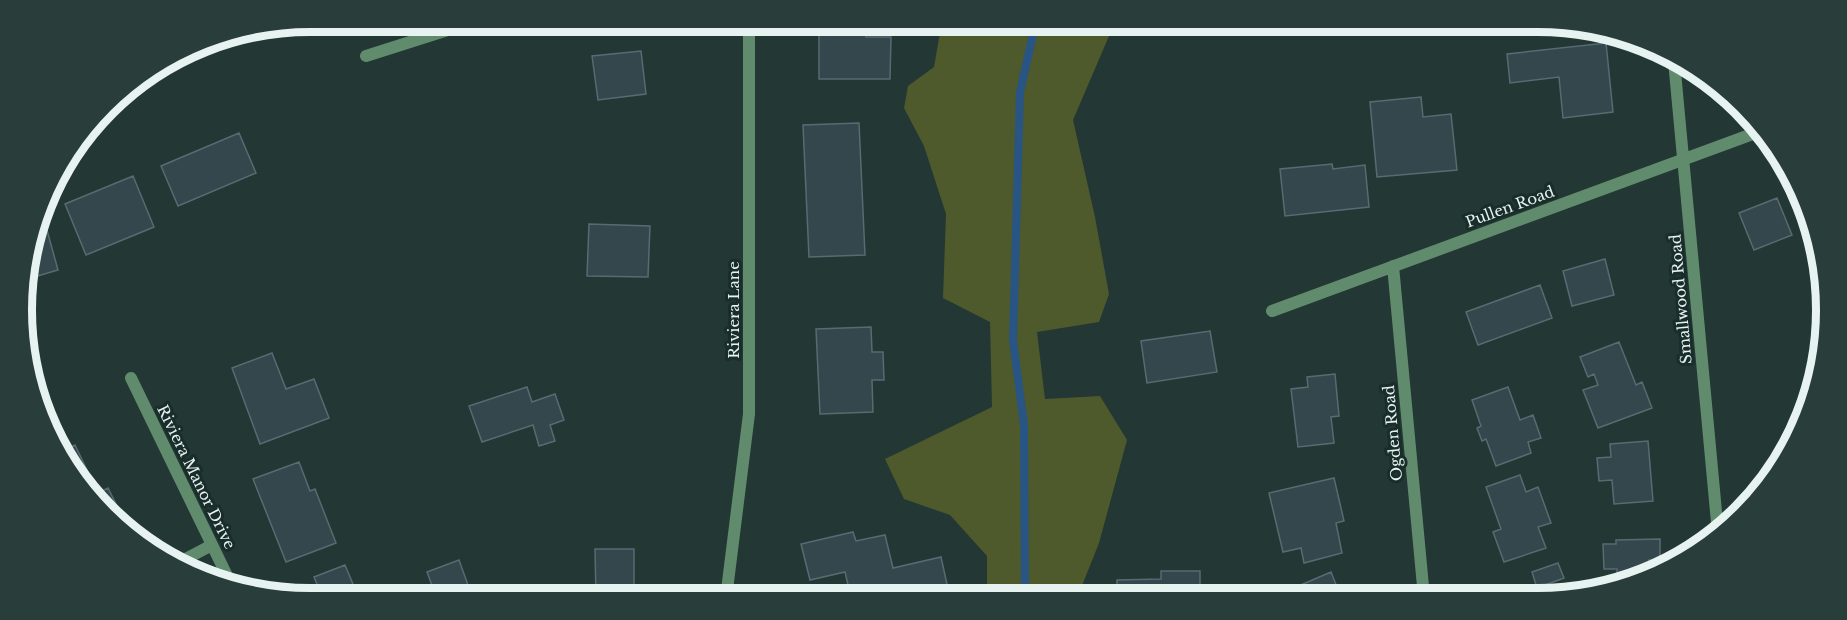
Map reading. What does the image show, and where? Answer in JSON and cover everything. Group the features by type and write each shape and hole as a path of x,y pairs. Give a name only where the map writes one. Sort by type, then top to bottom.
{"street":[{"path":"366,56 441,32"},
{"name":"Riviera Lane","path":"727,588 748,414 749,32"},
{"name":"Smallwood Road","path":"1675,68 1717,522"},
{"name":"Pullen Road","path":"1272,311 1753,134"},
{"name":"Ogden Road","path":"1393,266 1423,588"},
{"name":"Riviera Manor Drive","path":"131,378 227,576"},
{"path":"185,559 212,545"}],"green space":[{"path":"940,32 1113,32 1073,120 1095,217 1109,294 1099,322 1037,332 1045,399 1100,396 1127,440 1099,543 1081,588 987,588 987,556 950,515 904,499 885,459 992,407 990,322 943,298 946,214 924,146 904,108 908,86 934,67"}],"building":[{"path":"819,32 866,32 866,37 891,37 890,79 819,79"},
{"path":"1606,43 1613,112 1563,118 1559,77 1510,83 1507,54"},
{"path":"641,51 646,94 598,100 592,56"},
{"path":"1421,97 1423,117 1451,114 1457,170 1377,177 1370,102"},
{"path":"859,123 865,255 809,257 803,125"},
{"path":"239,133 256,173 178,206 161,166"},
{"path":"1332,164 1333,169 1365,165 1369,207 1285,216 1280,169"},
{"path":"133,176 154,227 86,255 65,204"},
{"path":"1777,198 1792,235 1754,250 1739,213"},
{"path":"45,223 58,270 34,277"},
{"path":"589,224 650,226 648,277 587,276"},
{"path":"1605,259 1614,295 1572,306 1563,271"},
{"path":"1540,285 1552,318 1478,345 1466,312"},
{"path":"871,327 872,352 883,352 884,380 872,380 873,412 820,414 816,329"},
{"path":"1210,331 1217,372 1147,383 1141,341"},
{"path":"1619,342 1636,385 1642,382 1652,408 1598,428 1583,390 1598,385 1594,374 1588,377 1580,357"},
{"path":"272,353 286,389 314,379 329,418 260,444 232,368"},
{"path":"1335,374 1339,416 1331,417 1334,443 1298,447 1291,389 1308,387 1307,377"},
{"path":"527,387 532,402 555,394 564,420 550,425 555,441 539,446 533,425 482,442 469,406"},
{"path":"1508,387 1520,420 1533,415 1541,438 1528,442 1531,453 1496,466 1486,439 1482,441 1477,428 1481,426 1472,400"},
{"path":"1648,441 1653,501 1614,504 1612,480 1599,481 1597,458 1611,457 1610,444"},
{"path":"75,445 95,487 78,465 68,448"},
{"path":"299,462 310,491 315,489 336,543 286,562 253,479"},
{"path":"1520,475 1526,492 1538,487 1551,523 1538,527 1546,548 1504,562 1493,532 1501,529 1486,487"},
{"path":"1334,478 1344,521 1336,523 1342,553 1304,563 1301,548 1283,552 1269,493"},
{"path":"108,488 121,515 100,492"},
{"path":"853,532 856,541 885,535 893,568 941,557 948,588 849,588 845,572 810,580 801,544"},
{"path":"1660,539 1660,559 1649,560 1649,563 1653,563 1617,577 1617,569 1604,569 1603,544 1616,544 1616,540"},
{"path":"595,549 634,549 634,588 596,588"},
{"path":"459,560 469,588 433,588 427,572"},
{"path":"1558,563 1564,578 1537,588 1532,572"},
{"path":"345,565 355,588 318,588 314,577"},
{"path":"1161,571 1200,571 1200,588 1117,588 1117,580 1161,579"},
{"path":"1331,572 1337,588 1294,588"}],"waterway":[{"path":"1025,588 1024,425 1013,340 1020,92 1034,32"}]}
